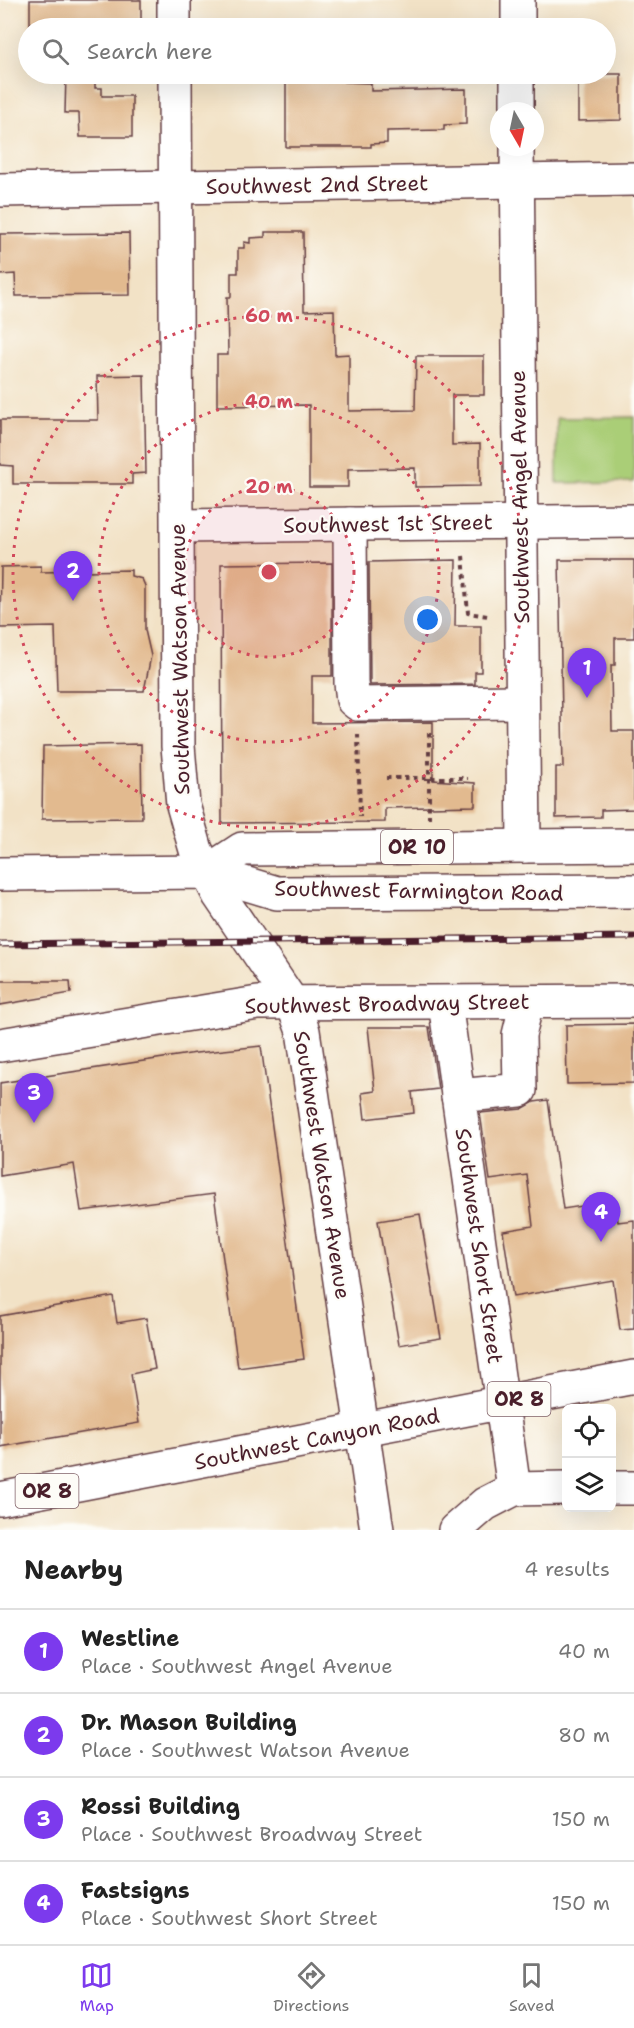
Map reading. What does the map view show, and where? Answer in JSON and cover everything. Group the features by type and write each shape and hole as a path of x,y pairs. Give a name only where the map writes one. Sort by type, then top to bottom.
{"main road":[{"path":"174,0 174,18"},
{"path":"518,0 518,18"},
{"name":"Southwest Watson Avenue","path":"175,84 179,763 186,824 207,872 250,942 293,1004 308,1054 377,1530"},
{"path":"517,84 517,102"},
{"name":"Southwest Angel Avenue","path":"517,156 524,846"},
{"name":"Southwest 2nd Street","path":"0,190 634,179"},
{"name":"Southwest 1st Street","path":"178,526 634,521"},
{"path":"350,524 353,700 357,704 522,702"},
{"name":"Southwest Farmington Road","path":"207,872 242,849 634,845"},
{"name":"Southwest Farmington Road","path":"0,874 207,872 277,892 634,891"},
{"name":"Southwest Broadway Street","path":"0,1045 245,1005 634,1001"},
{"path":"458,1096 520,1090 519,1035 527,1002"},
{"name":"Southwest Short Street","path":"445,1003 514,1489"},
{"name":"Southwest Canyon Road","path":"0,1499 634,1377"},
{"path":"455,1530 485,1504 514,1489 562,1488"},
{"path":"616,1488 634,1488"}],"path":[{"path":"463,556 468,613 488,616"},
{"path":"357,704 360,829"},
{"path":"429,704 429,821"},
{"path":"386,778 468,778"}],"green space":[{"path":"634,417 634,482 557,483 557,418"}],"building":[{"path":"30,0 141,0 141,18 30,18"},
{"path":"616,74 621,74 621,120 578,121 578,84 616,84"},
{"path":"66,84 95,84 95,88 102,88 102,96 132,96 132,137 80,137 79,113 65,113"},
{"path":"286,84 371,84 371,91 466,89 466,124 444,125 444,130 387,131 387,143 371,144 371,147 286,147"},
{"path":"265,232 303,232 304,311 334,310 335,355 349,354 349,411 415,410 416,356 484,356 484,395 452,395 452,445 480,444 480,486 415,487 415,468 348,469 348,487 309,487 309,405 217,406 217,355 228,355 227,297 231,297 231,273 238,273 238,248 244,248 244,242 250,243 250,238 265,237"},
{"path":"129,233 130,295 16,296 15,274 0,275 0,234"},
{"path":"144,375 146,473 132,474 132,484 13,484 13,466 0,465 0,420 98,420 97,376"},
{"path":"456,560 455,626 481,626 481,672 475,672 475,684 370,685 369,562"},
{"path":"559,560 634,560 634,638 615,638 615,665 611,665 612,731 634,731 634,809 601,810 601,817 556,818 556,767 563,767"},
{"path":"332,563 332,676 312,676 312,723 433,722 433,780 475,783 475,806 385,808 385,822 222,823 221,564"},
{"path":"41,566 41,572 131,570 131,576 142,579 145,586 145,630 151,656 144,691 57,691 55,627 0,628 1,567"},
{"path":"141,744 142,818 42,819 43,746"},
{"path":"0,981 70,981 71,993 0,1005"},
{"path":"634,1024 634,1083 567,1084 566,1025"},
{"path":"368,1027 429,1027 438,1089 412,1092 414,1113 365,1119 362,1093 375,1091"},
{"path":"261,1046 304,1359 238,1368 214,1194 81,1211 74,1164 0,1176 0,1083 196,1053"},
{"path":"548,1100 563,1209 615,1201 618,1222 634,1220 634,1329 620,1330 613,1280 513,1297 503,1231 533,1226 527,1175 490,1180 480,1113 522,1109 534,1102"},
{"path":"420,1214 441,1338 399,1345 378,1221"},
{"path":"113,1296 117,1323 146,1318 155,1369 131,1374 139,1423 0,1447 0,1316"}],"railway":[{"path":"0,944 634,937"}],"place":[{"name":"Dr. Mason Building","path":"73,601"},
{"name":"Westline","path":"587,698"},
{"name":"Rossi Building","path":"34,1123"},
{"name":"Fastsigns","path":"601,1242"}]}
